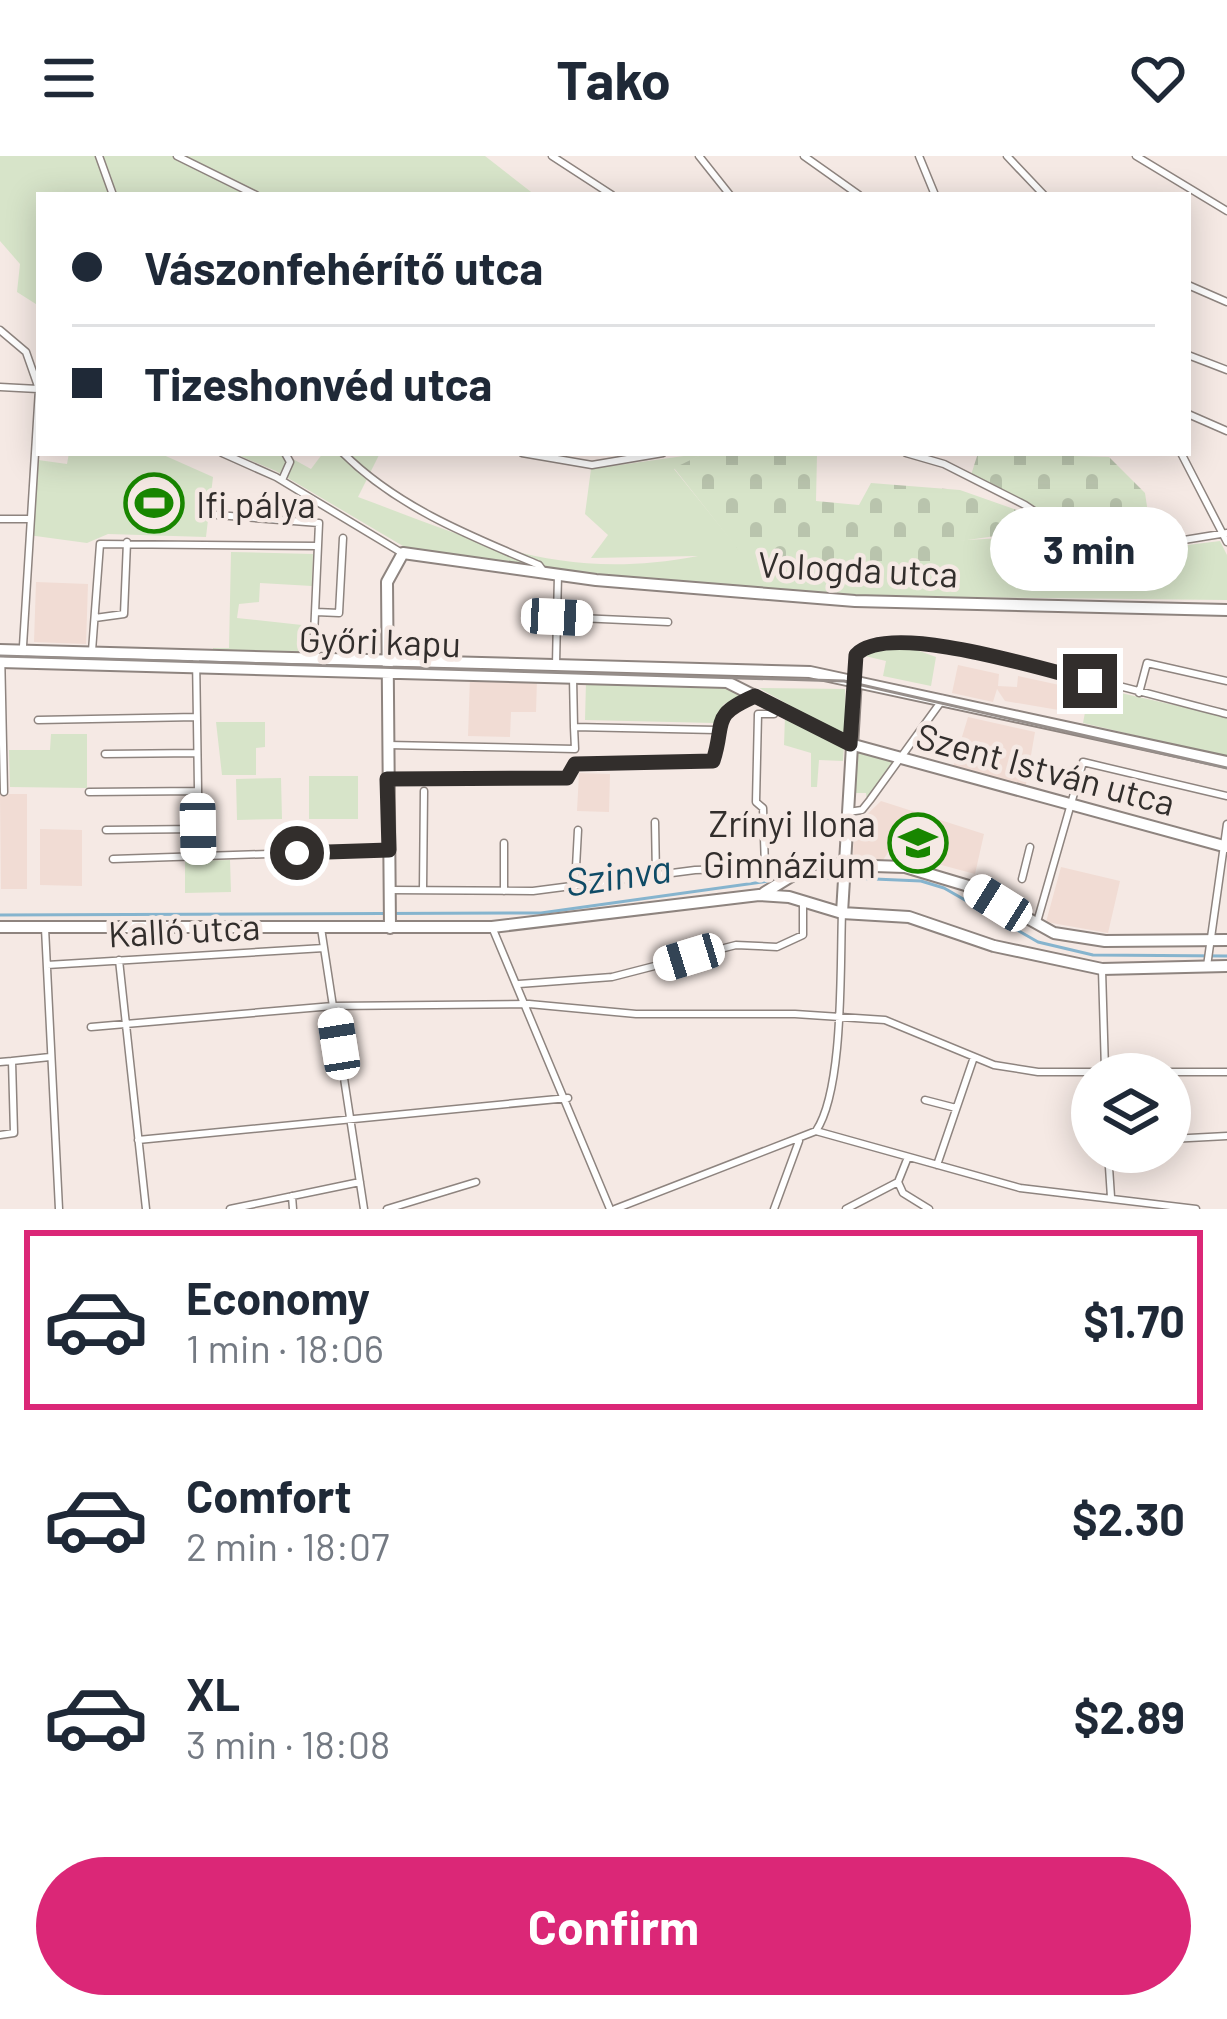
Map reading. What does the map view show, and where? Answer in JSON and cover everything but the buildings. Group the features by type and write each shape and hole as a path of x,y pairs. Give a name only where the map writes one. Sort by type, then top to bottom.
{"street":[{"path":"99,156 112,192"},
{"path":"177,156 250,192"},
{"path":"552,156 607,192"},
{"path":"700,156 728,192"},
{"path":"804,156 855,192"},
{"path":"919,156 934,192"},
{"path":"1006,156 1041,192"},
{"path":"1136,156 1227,212"},
{"path":"1191,286 1227,302"},
{"path":"0,330 26,352 36,380"},
{"path":"1191,356 1227,370"},
{"path":"0,387 36,388"},
{"path":"1191,415 1227,431"},
{"path":"22,656 36,432"},
{"path":"229,456 282,480 403,553 387,582 390,923"},
{"path":"282,480 290,463 286,456"},
{"path":"346,456 360,470 463,535 551,574 557,617 556,671"},
{"path":"601,456 601,465"},
{"path":"564,457 601,465 640,456"},
{"path":"916,456 944,464 1024,505 1074,542 1106,551 1226,537 1182,456"},
{"path":"218,515 311,518 319,523 313,658"},
{"path":"0,519 30,519"},
{"path":"315,612 339,614 343,538"},
{"path":"95,618 124,614 128,542"},
{"path":"92,652 100,544 318,546"},
{"name":"Vologda utca","path":"403,553 551,574 856,601 1227,610"},
{"path":"557,617 668,622"},
{"path":"363,659 387,630"},
{"path":"492,927 529,1004 612,1209 799,1142 816,1131 826,1111 838,1016 850,744 859,651 904,641 1227,714"},
{"path":"0,650 4,792"},
{"name":"Győri kapu","path":"0,650 22,656 556,671 727,682 778,708"},
{"name":"Győri kapu","path":"1,662 22,656 92,652 196,660 363,659 388,665"},
{"path":"196,660 199,856"},
{"path":"1139,693 1147,663 1227,681"},
{"path":"387,779 567,778 575,764 573,672"},
{"name":"Győri kapu","path":"573,672 811,672 1227,762"},
{"path":"575,764 713,761 717,730 727,708 755,696"},
{"path":"848,812 862,810 943,698"},
{"path":"765,867 764,808 756,802 758,714 774,714 778,708"},
{"name":"Szent István utca","path":"778,708 850,744 1225,847"},
{"path":"38,719 197,717"},
{"path":"574,727 717,730"},
{"path":"388,745 575,749"},
{"path":"105,754 197,753"},
{"path":"1036,926 1083,762 1227,796"},
{"path":"89,792 198,791"},
{"path":"423,890 424,791"},
{"path":"655,822 652,874 658,877"},
{"path":"1207,966 1227,824"},
{"path":"106,830 198,829"},
{"path":"575,887 578,830"},
{"path":"504,843 504,891"},
{"path":"1022,879 1030,847"},
{"path":"113,859 389,850"},
{"path":"390,897 423,890 575,887 765,867 950,878 1036,926 1105,941 1227,940"},
{"path":"759,895 797,869"},
{"path":"0,927 321,928 390,923 492,927 759,895 803,900 842,913 909,917 994,946 1102,969 1227,966"},
{"path":"519,984 612,977 736,945 790,944 803,935 803,900"},
{"path":"501,946 510,925"},
{"path":"45,928 59,1209"},
{"path":"321,928 364,1209"},
{"name":"Kalló utca","path":"47,965 324,948"},
{"path":"119,960 146,1209"},
{"path":"1102,969 1104,1053"},
{"path":"91,1027 333,1006 529,1004 636,1014 838,1016 908,1025 974,1057 1037,1072 1071,1072"},
{"path":"0,1062 51,1057"},
{"path":"937,1165 974,1057"},
{"path":"0,1135 14,1133 12,1061"},
{"path":"1191,1072 1227,1072"},
{"path":"138,1140 568,1099"},
{"path":"925,1100 956,1108"},
{"path":"816,1131 1020,1188 1196,1209"},
{"path":"1191,1138 1227,1136"},
{"path":"774,1209 799,1142"},
{"path":"846,1209 898,1182 908,1157"},
{"path":"1109,1173 1111,1197"},
{"path":"230,1209 360,1182"},
{"path":"387,1209 476,1182"},
{"path":"898,1182 903,1193 929,1209"},
{"path":"292,1196 293,1209"}],"shaded area":[{"path":"36,582 88,584 86,644 34,642"},
{"path":"958,665 999,674 998,686 1017,687 1018,676 1087,691 1082,714 1005,701 997,689 993,702 952,693"},
{"path":"470,677 537,679 536,712 511,712 510,737 468,736"},
{"path":"968,717 1035,732 1025,790 952,770"},
{"path":"579,773 610,774 609,812 577,811"},
{"path":"0,794 27,794 27,889 1,889"},
{"name":"Zrínyi Ilona Gimnázium","path":"881,801 984,834 975,874 889,851 883,860 853,859 854,827"},
{"path":"40,829 82,830 82,886 40,885"},
{"path":"1061,867 1120,881 1108,933 1046,922"}],"green space":[{"path":"0,156 485,156 531,192 36,192 36,304 17,292 20,264 0,241"},
{"path":"68,456 166,456 213,477 206,537 108,534 87,543 28,535 31,459 67,464"},
{"path":"240,456 287,456 311,469 321,456 378,456 358,497 524,554 563,561 649,563 698,556 591,558 608,535 585,514 591,469 699,456 674,469 741,552 1003,538 1023,532 1031,515 1081,552 1106,555 1220,541 1227,555 1227,600 856,596 571,572 408,549 276,471"},
{"path":"699,456 817,456 816,501 859,505 871,483 960,490 1031,515 1023,532 947,543 941,562 840,566 740,552 674,468"},
{"path":"977,456 1109,457 1145,493 1149,520 1094,514 1093,520 1049,518 971,475"},
{"path":"231,552 313,554 312,586 260,583 259,602 239,604 237,618 311,626 309,658 213,652 213,648 229,648"},
{"path":"881,647 911,648 936,657 931,686 883,676 886,661 865,656"},
{"path":"586,682 728,686 747,697 724,704 714,723 585,720"},
{"path":"1090,686 1227,717 1227,757 1083,723"},
{"path":"759,688 845,689 846,737"},
{"path":"785,716 844,745 843,761 819,760 817,787 811,787 811,753 784,745"},
{"path":"216,722 265,722 265,747 256,748 256,775 222,775"},
{"path":"51,734 87,734 87,788 10,787 9,750 50,750"},
{"path":"853,751 897,762 867,801 866,793 852,793"},
{"path":"309,776 358,776 358,819 309,819"},
{"path":"281,778 282,819 237,820 236,779"},
{"path":"230,860 231,892 185,893 185,861"}],"waterway":[{"name":"Szinva","path":"797,879 841,878"},
{"name":"Szinva","path":"851,878 921,881 944,888 1038,942 1093,955 1227,956"},
{"name":"Szinva","path":"0,915 541,913 776,880"}],"tram line":[{"path":"0,656 844,681 1227,768"}],"place":[{"name":"Ifi pálya","path":"154,503"},
{"name":"Zrínyi Ilona Gimnázium","path":"918,843"}],"route":[{"path":"297,853 389,850 387,779 567,778 575,764 713,761 720,718 727,708 755,696 850,744 856,655 866,646 904,641 956,649 1090,681"}]}
